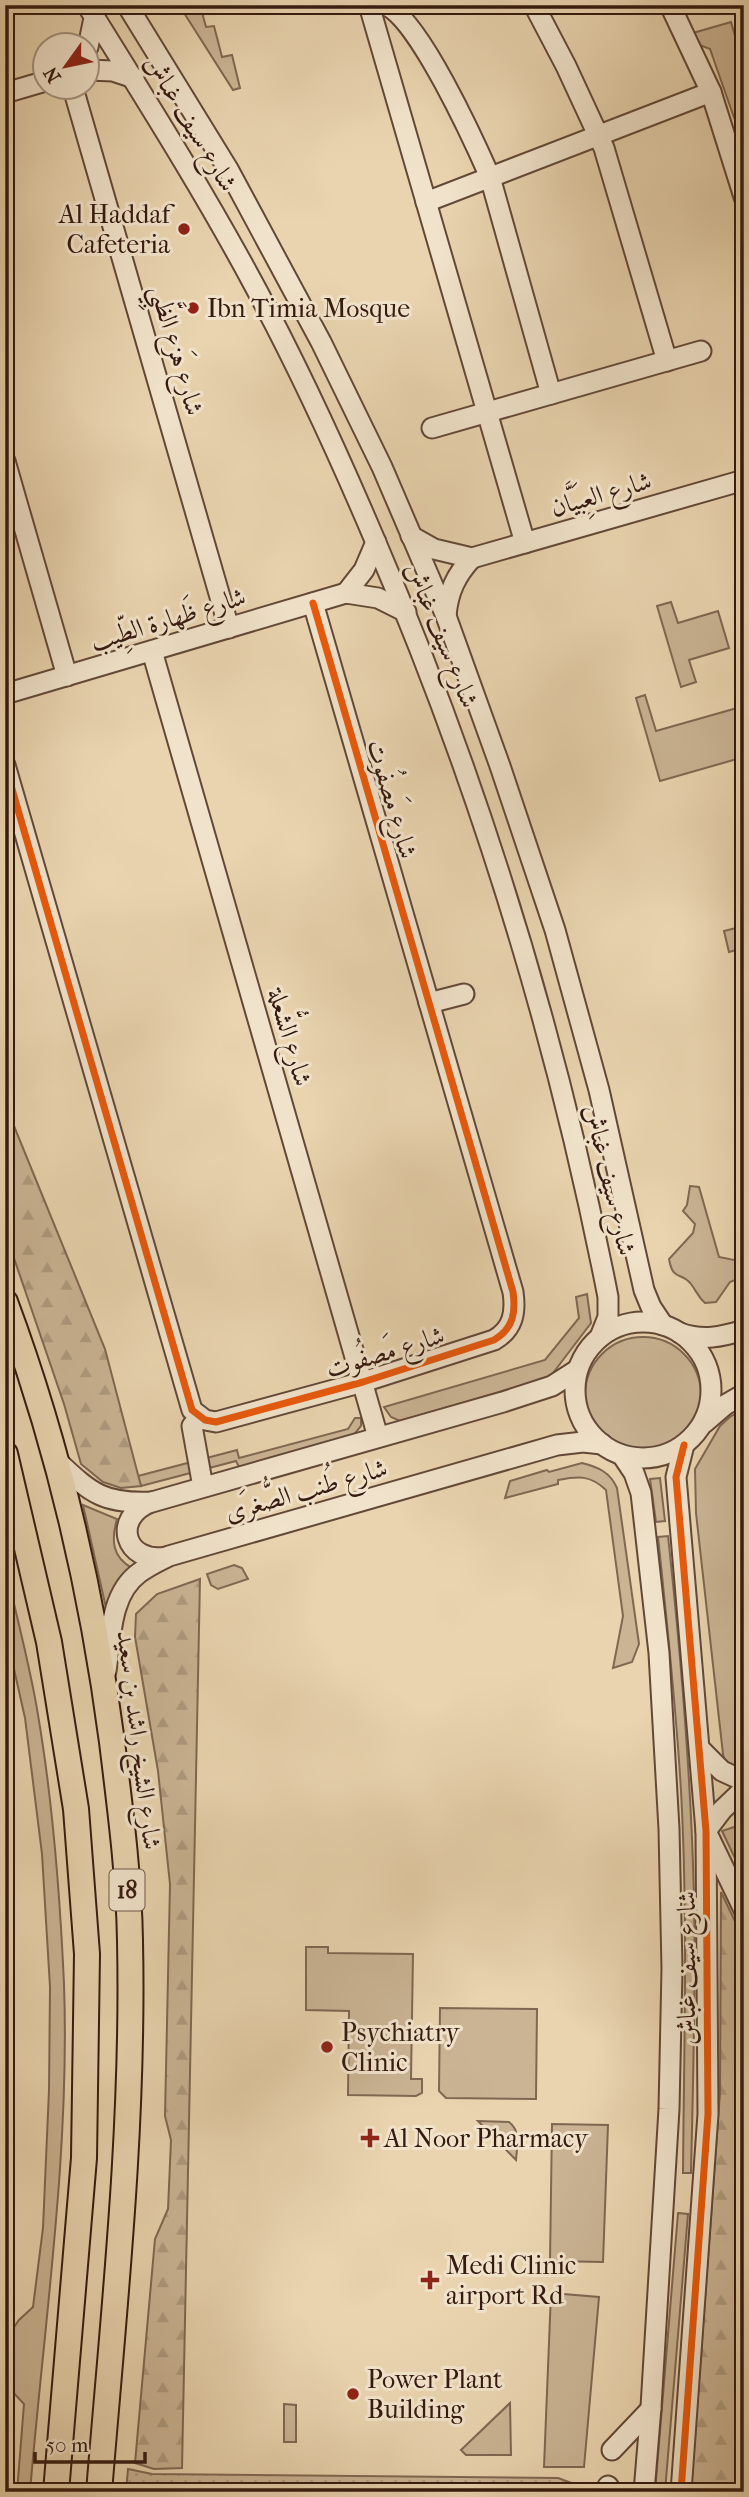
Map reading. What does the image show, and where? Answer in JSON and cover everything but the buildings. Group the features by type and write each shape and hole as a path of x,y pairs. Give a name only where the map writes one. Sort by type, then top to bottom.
{"main road":[{"name":"شارع الشيخ راشد بن سعيد","path":"5,1302 58,1462 88,1592 104,1679 123,1836 130,1939 131,2049 126,2154 99,2492"},
{"name":"18","path":"5,1454 49,1642 76,1809 87,1954 84,2158 56,2492"},
{"path":"5,1528 25,1588 49,1642"},
{"path":"43,2492 61,2433"}],"street":[{"name":"شارع سيف غباش","path":"127,5 228,169 282,268 352,405 446,616 505,779 555,930 599,1090 644,1290 651,1307 671,1328"},
{"path":"534,5 598,135 667,361"},
{"path":"670,5 711,92 744,197"},
{"path":"375,6 399,13 434,66 464,120 490,177 551,394"},
{"path":"375,6 426,202 525,543"},
{"name":"شارع سيف غباش","path":"91,11 184,161 253,284 312,399 406,612 450,726 488,833 549,1037 573,1133 608,1297 608,1317 600,1337"},
{"path":"89,32 91,11"},
{"path":"102,71 134,78"},
{"path":"5,93 32,85"},
{"path":"426,202 711,92"},
{"name":"شارع هَزع الظَّبِي","path":"77,102 229,628"},
{"path":"432,428 701,351"},
{"path":"5,461 67,676"},
{"name":"شارع العِبَيَّان","path":"411,536 434,550 472,558 744,480"},
{"path":"346,593 364,570 376,542"},
{"path":"446,616 450,590 472,558"},
{"name":"شارع ظَهارة الطِّيب","path":"5,694 346,593 378,598 406,612"},
{"name":"شارع مَصفُوت","path":"199,1417 216,1422 363,1382 494,1340 510,1326 515,1312 513,1292 313,603"},
{"name":"شارع الشُّعلة","path":"152,651 378,1437"},
{"path":"5,765 188,1400 199,1417 193,1423 194,1437 201,1449 208,1486"},
{"path":"429,1003 464,994"},
{"path":"744,1330 700,1338 653,1322 630,1323 609,1331 586,1352 578,1370 575,1394 580,1417 602,1444 622,1455 644,1458 675,1451 716,1411 744,1395"},
{"path":"671,1328 696,1348 708,1369 710,1405 701,1427"},
{"name":"شارع طُنب الصُّغرَى","path":"58,1462 100,1496 121,1502 152,1502 539,1391 578,1370"},
{"name":"شارع طُنب الصُّغرَى","path":"104,1679 121,1594 139,1573 169,1556 557,1445 583,1442 602,1444"},
{"name":"شارع سيف غباش","path":"681,2492 708,2114 706,1831 676,1477 684,1445"},
{"name":"شارع سيف غباش","path":"622,1455 634,1473 641,1493 656,1626 671,1899 669,2109 644,2492"},
{"path":"152,1502 132,1514 127,1527 129,1542 138,1553 145,1556 169,1556"},
{"path":"700,1749 722,1771 744,1781"},
{"path":"744,1789 722,1810 706,1831 744,1910"},
{"path":"612,2450 651,2409"}],"green space":[{"path":"179,5 200,5 206,27 214,26 222,57 232,55 240,88 233,90"},
{"path":"731,22 744,67 744,146 710,49 697,44 693,33"},
{"path":"671,602 678,623 718,611 729,648 689,660 696,682 681,687 657,606"},
{"path":"645,695 656,731 737,708 744,731 744,757 660,781 636,698"},
{"path":"744,926 744,948 729,952 724,931"},
{"path":"5,1104 105,1349 141,1486 121,1488 103,1482 81,1464 64,1404 5,1232"},
{"path":"690,1186 699,1187 719,1257 744,1262 744,1283 737,1279 730,1282 716,1302 705,1303 687,1280 675,1274 669,1259 693,1233 695,1224 683,1211 687,1205"},
{"path":"587,1294 591,1323 550,1377 400,1421 391,1417 384,1407 545,1360 579,1318 576,1297"},
{"path":"643,1337 665,1341 684,1354 697,1373 701,1395 697,1417 684,1436 665,1449 643,1453 621,1449 602,1436 589,1417 585,1395 589,1373 602,1354 621,1341"},
{"path":"744,1410 744,1877 722,1831 740,1825 723,1754 696,1513 695,1469 720,1426 731,1416"},
{"path":"355,1418 361,1418 361,1426 352,1437 239,1467 236,1461 141,1486 138,1476 237,1450 239,1458 348,1429"},
{"path":"582,1463 603,1471 617,1488 639,1644 632,1662 613,1668 623,1616 606,1490 589,1479 572,1478 505,1498 510,1481"},
{"path":"660,1478 665,1521 656,1522 650,1479"},
{"path":"83,1505 117,1519 115,1547 120,1559 132,1568 106,1608"},
{"path":"668,1536 685,1716 693,1852 695,1966 691,2173 683,2173 685,1934 681,1791 658,1537"},
{"path":"5,1565 31,1678 48,1782 64,1984 65,2048 60,2175 30,2492 17,2492 24,2404 10,2389 5,2378 5,2340 19,2320 33,2307 43,2228 50,1987 42,1854 25,1718 5,1629"},
{"path":"234,1565 242,1568 248,1579 218,1589 211,1585 207,1574"},
{"path":"200,1579 182,2468 154,2469 135,2463 155,2239 168,2209 171,2140 165,2116 170,1884 158,1771 135,1637 136,1614 157,1594"},
{"path":"721,1892 744,1940 744,2492 691,2492 720,2093"},
{"path":"306,1947 328,1947 328,1953 413,1954 411,2079 422,2079 422,2093 416,2096 348,2095 349,2011 306,2010"},
{"path":"440,2008 537,2009 536,2099 446,2098 439,2091"},
{"path":"478,2121 509,2122 513,2126 517,2139 516,2160"},
{"path":"552,2124 608,2125 603,2262 550,2261"},
{"path":"678,2213 688,2214 665,2492 655,2492"},
{"path":"551,2293 599,2297 584,2467 544,2467"},
{"path":"510,2403 511,2455 466,2455 461,2450"},
{"path":"284,2404 296,2405 296,2442 284,2442"},
{"path":"128,2469 152,2474 558,2478 577,2485 576,2492 126,2492"}],"cycle path":[{"path":"5,765 192,1410 205,1420 216,1422 363,1382 494,1340 505,1331 512,1320 513,1292 313,603"},
{"path":"681,2492 708,2114 706,1831 676,1477 684,1445"}],"place":[{"name":"Al Haddaf Cafeteria","path":"184,229"},
{"name":"Ibn Timia Mosque","path":"193,308"},
{"name":"Psychiatry Clinic","path":"327,2047"},
{"name":"Al Noor Pharmacy","path":"370,2138"},
{"name":"Medi Clinic airport Rd","path":"430,2280"},
{"name":"Power Plant Building","path":"353,2394"}]}
